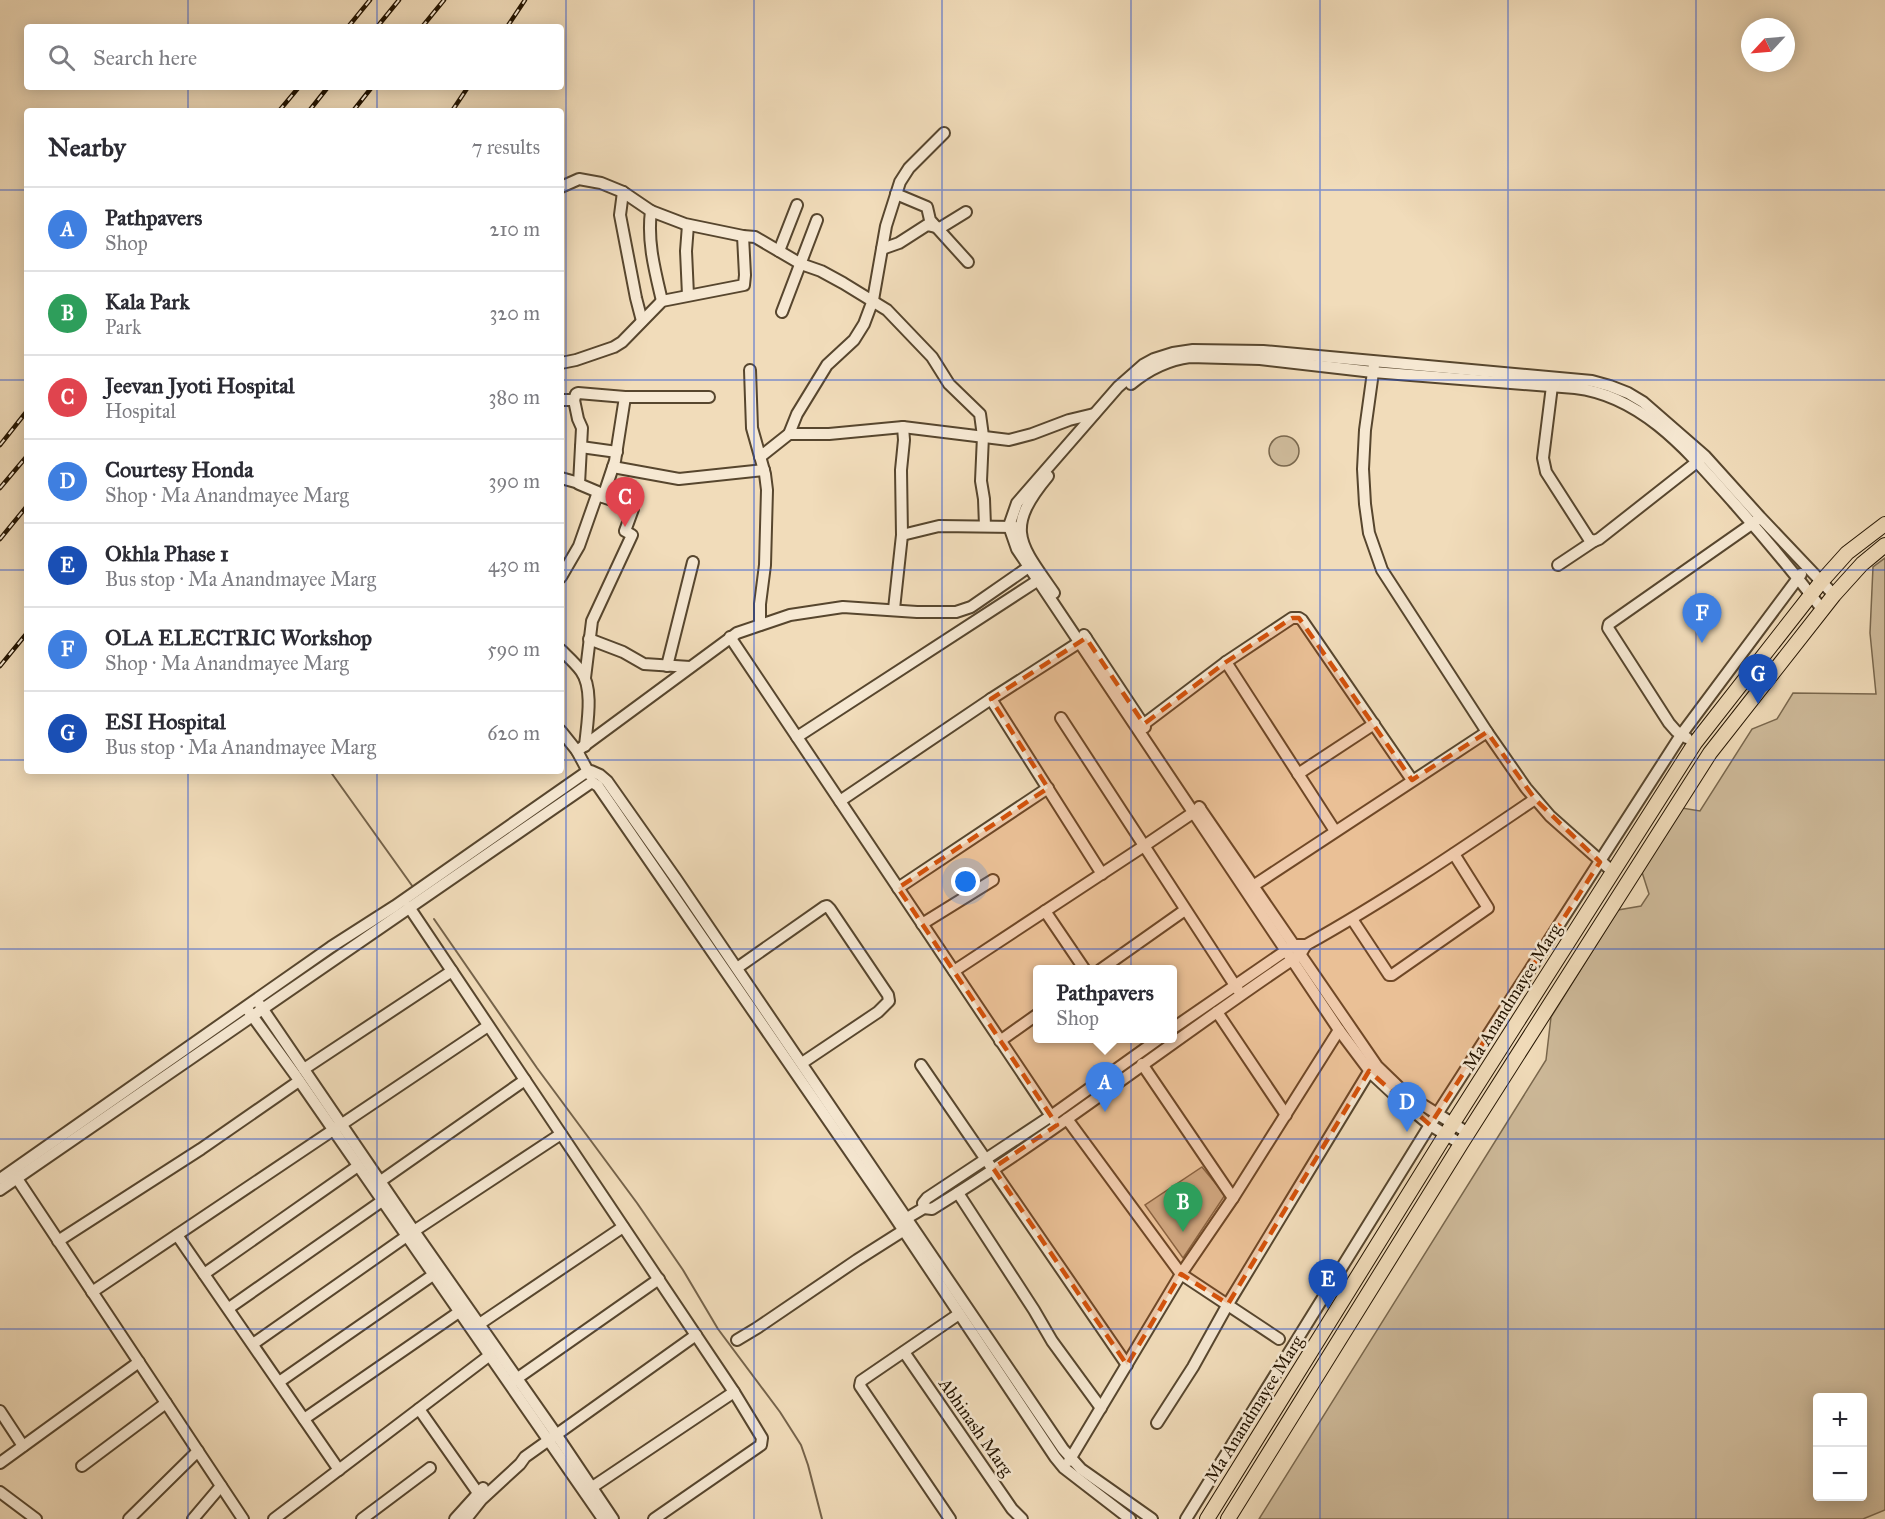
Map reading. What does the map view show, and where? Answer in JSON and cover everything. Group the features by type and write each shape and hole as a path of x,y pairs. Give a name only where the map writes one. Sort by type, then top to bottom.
{"main road":[{"name":"Ma Anandmayee Marg","path":"1207,1519 1449,1129 1695,743 1821,582 1847,553 1885,524"},
{"name":"Ma Anandmayee Marg","path":"1228,1519 1464,1139 1710,753 1833,594 1862,564 1885,545"}],"street":[{"path":"760,457 789,434 797,414 827,365 854,340 864,324 873,300 886,226 896,194 904,175 944,133"},
{"path":"564,186 584,179 601,183 623,192 651,211 688,225 760,239 801,264 873,300 887,310 932,357 949,384 977,410 981,418 983,436 981,482 985,526"},
{"path":"623,192 620,205 621,215 642,321"},
{"path":"896,194 927,207 928,217 936,228 968,262"},
{"path":"779,251 797,205"},
{"path":"651,211 650,238 662,301"},
{"path":"882,249 899,243 927,225 940,228 966,212"},
{"path":"782,312 817,220"},
{"path":"688,225 686,251 688,295"},
{"path":"564,362 614,347 628,337 662,301 744,285 742,236"},
{"path":"1014,527 1043,483 1116,398 1154,359 1193,350 1263,351 1374,367 1590,390 1638,411 1701,459"},
{"path":"1374,367 1592,381 1628,393 1643,402 1701,459 1756,520 1833,594"},
{"path":"1374,367 1365,430 1363,469 1369,533 1382,570 1487,732 1535,799 1550,816 1613,872"},
{"path":"750,370 752,428 764,470 766,489 760,625"},
{"path":"1142,371 1118,387 1017,503 1014,527 1017,549 1031,565 1197,810 1377,1066 1407,1095 1437,1114 1449,1129 1464,1139"},
{"path":"1552,386 1544,466 1589,539 1594,541"},
{"path":"579,483 582,428 574,400 576,394 625,398 709,397"},
{"path":"564,572 579,546 613,467 625,398"},
{"path":"564,400 574,400"},
{"path":"789,434 829,434 903,427 1009,440 1094,414"},
{"path":"894,609 902,535 903,427"},
{"path":"581,447 617,452"},
{"path":"1558,565 1599,539 1701,459"},
{"path":"613,467 678,479 764,470"},
{"path":"564,479 579,483 597,491 600,496 633,508 625,531 632,535 592,621 585,678 589,711 581,748 588,772 1071,1458 1081,1469 1152,1519"},
{"path":"1756,520 1822,609"},
{"path":"1695,743 1681,735 1669,723 1610,632 1609,624 1756,520"},
{"path":"902,535 939,526 1014,527"},
{"path":"667,666 693,562"},
{"path":"1031,565 1037,581 1144,724 1197,810 1253,886 1296,951 1339,1030 1370,1070 1401,1101 1430,1125 1449,1129"},
{"path":"581,748 730,638 760,625 801,613 843,606 917,612 957,612 1031,565"},
{"path":"1186,1519 1430,1125 1681,735 1807,567"},
{"path":"797,737 1037,581"},
{"path":"1144,724 1226,662 1292,618 1299,618 1412,780"},
{"path":"730,638 1054,1121"},
{"path":"589,639 622,652 644,664 690,667"},
{"path":"840,801 1083,640"},
{"path":"564,653 581,670 585,678"},
{"path":"1226,662 1335,831"},
{"path":"991,699 1102,874"},
{"path":"1061,718 1238,990"},
{"path":"1298,774 1374,724"},
{"path":"1253,886 1487,732"},
{"path":"564,734 581,748"},
{"path":"0,1190 14,1174 249,1012 588,772 596,772 607,781 802,1063 905,1224 959,1314 1064,1468 1130,1519"},
{"path":"260,1004 409,907 590,783 595,784"},
{"path":"898,888 1048,788"},
{"path":"1177,1027 1238,990 1296,951 1353,919 1535,799"},
{"path":"954,971 1197,810"},
{"path":"1353,919 1389,975 1392,975 1488,908 1454,854"},
{"path":"922,924 993,880"},
{"path":"737,968 824,907 827,906 830,909 888,995 889,1001 878,1012 802,1063"},
{"path":"409,907 734,1392 762,1438 761,1445 654,1519"},
{"path":"1106,965 1185,910"},
{"path":"1045,911 1082,965"},
{"path":"304,1069 452,971"},
{"path":"1177,1040 1217,1012 1238,990"},
{"path":"260,1004 304,1069 338,1127 410,1234 589,1490 613,1519"},
{"path":"249,1012 299,1081 338,1127 358,1167 376,1184 382,1201 410,1234 433,1275 459,1312 475,1327 490,1355 513,1381"},
{"path":"1217,1012 1286,1115"},
{"path":"999,1041 1033,1017"},
{"path":"93,1292 488,1026"},
{"path":"1064,1468 1181,1274 1233,1198 1339,1030"},
{"path":"924,1208 923,1203 927,1198 990,1164 1054,1121 1154,1043"},
{"path":"1054,1121 1067,1119 1172,1043"},
{"path":"1142,1064 1233,1198"},
{"path":"921,1065 1127,1365"},
{"path":"1157,1423 1193,1367 1228,1304 1370,1070"},
{"path":"376,1184 525,1080"},
{"path":"58,1241 201,1149 299,1081"},
{"path":"1067,1119 1181,1274 1279,1339"},
{"path":"253,1344 410,1234 561,1134"},
{"path":"737,1340 857,1260 924,1208 932,1209 958,1193 990,1164"},
{"path":"204,1274 358,1167"},
{"path":"0,1179 14,1174"},
{"path":"14,1174 243,1519"},
{"path":"958,1193 1052,1341 1101,1408"},
{"path":"229,1308 382,1201"},
{"path":"475,1327 623,1227"},
{"path":"177,1235 339,1470"},
{"path":"279,1382 433,1275"},
{"path":"513,1381 658,1279"},
{"path":"304,1419 459,1312"},
{"path":"950,1519 861,1390 861,1382 959,1314"},
{"path":"455,1519 478,1493 515,1461 525,1457 696,1335"},
{"name":"Abhinash Marg","path":"904,1352 1012,1509 1022,1519"},
{"path":"274,1519 490,1355"},
{"path":"0,1463 139,1362"},
{"path":"589,1490 734,1392"},
{"path":"82,1466 166,1403"},
{"path":"419,1409 478,1493"},
{"path":"0,1411 23,1446"},
{"path":"129,1519 198,1451"},
{"path":"466,1519 482,1499 525,1457"},
{"path":"362,1519 430,1468"},
{"path":"193,1519 221,1486"},
{"path":"589,1490 603,1519"},
{"path":"0,1492 36,1519"}],"highlighted area":[{"path":"1292,618 1299,618 1412,780 1487,732 1535,799 1600,862 1430,1125 1369,1071 1228,1304 1181,1274 1127,1365 993,1168 1057,1125 898,888 1048,788 991,699 1086,638 1144,724 1226,662"}],"shaded area":[{"path":"1284,436 1294,441 1299,451 1294,461 1284,466 1274,461 1269,451 1274,441"},
{"path":"1885,558 1885,1510 1863,1519 1259,1519 1546,1060 1551,1017 1618,910 1641,906 1649,894 1641,869 1682,808 1700,811 1752,729 1777,719 1793,693 1876,694 1870,633 1873,567"},
{"path":"1202,1167 1225,1195 1183,1258 1145,1205"}],"waterway":[{"path":"332,774 413,887"},
{"path":"434,919 537,1068 637,1203 683,1270 718,1329 780,1412 801,1445 822,1519"}],"railway":[{"path":"350,24 370,0"},
{"path":"379,24 399,0"},
{"path":"424,24 444,0"},
{"path":"509,24 525,0"},
{"path":"282,108 296,90"},
{"path":"311,108 326,90"},
{"path":"355,108 370,90"},
{"path":"454,108 466,90"},
{"path":"0,445 24,415"},
{"path":"0,488 24,460"},
{"path":"0,539 24,510"},
{"path":"0,666 24,637"}],"place":[{"name":"Jeevan Jyoti Hospital","path":"625,527"},
{"name":"OLA ELECTRIC Workshop","path":"1702,643"},
{"name":"ESI Hospital","path":"1758,704"},
{"name":"Pathpavers","path":"1105,1112"},
{"name":"Courtesy Honda","path":"1407,1132"},
{"name":"Kala Park","path":"1183,1232"},
{"name":"Okhla Phase 1","path":"1328,1309"}]}
